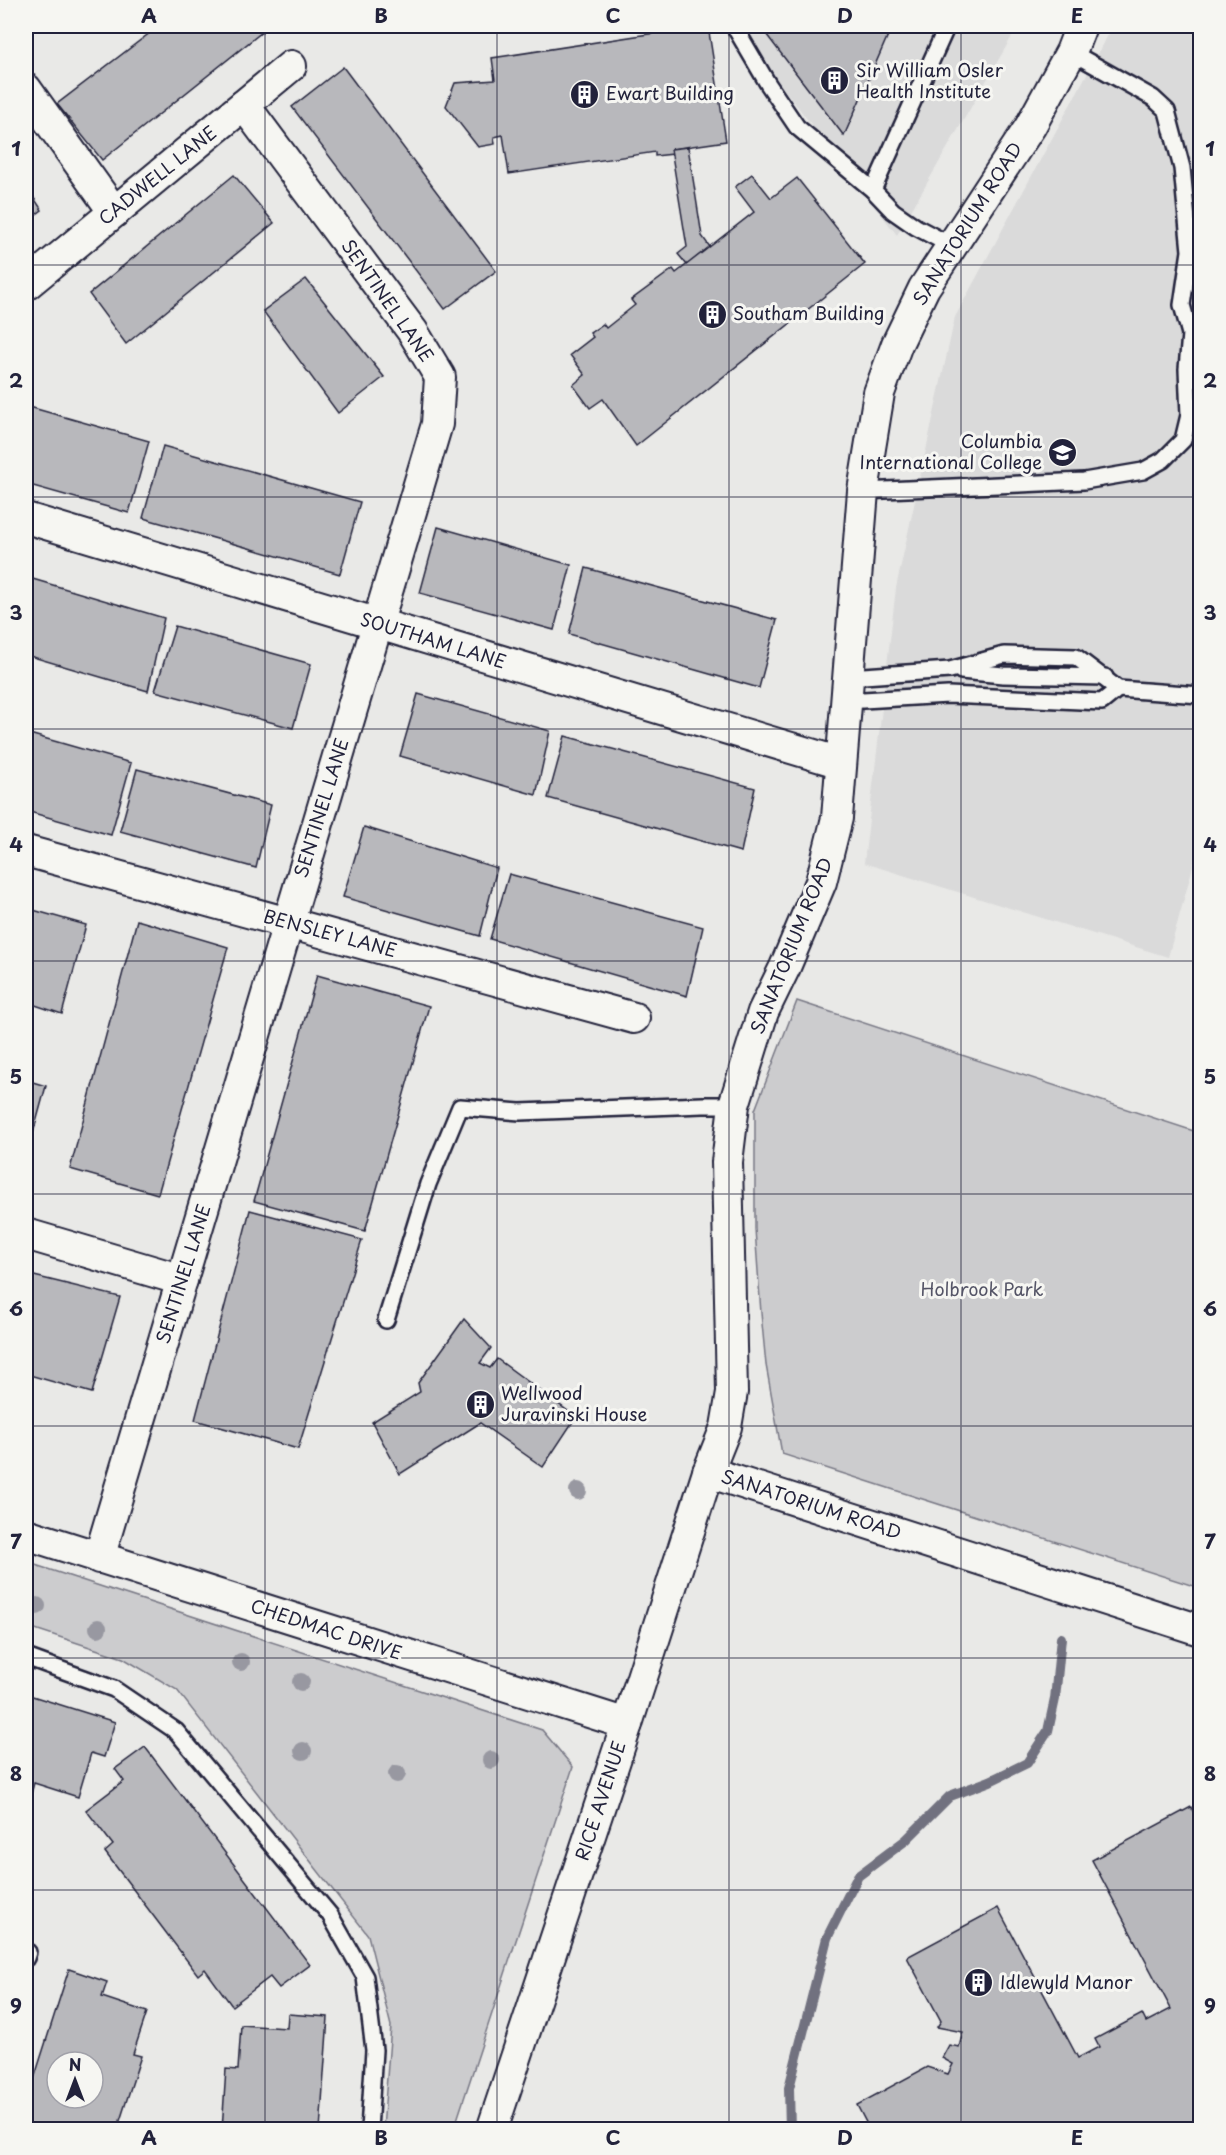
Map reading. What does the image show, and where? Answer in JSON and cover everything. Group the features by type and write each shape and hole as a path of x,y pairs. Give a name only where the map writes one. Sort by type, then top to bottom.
{"street":[{"name":"SANATORIUM ROAD","path":"1076,39 1030,127 924,288 897,344 879,393 863,491 837,818 821,882 785,968 763,1012 734,1105 727,1162 732,1392 726,1427 708,1472 1200,1630"},
{"name":"CADWELL LANE","path":"26,285 291,66"},
{"path":"26,89 114,212"},
{"name":"SENTINEL LANE","path":"99,1558 437,424 440,377 413,332 244,105"},
{"name":"SOUTHAM LANE","path":"26,518 841,763"},
{"name":"BENSLEY LANE","path":"26,851 634,1018"},
{"path":"26,1234 182,1280"},
{"name":"RICE AVENUE","path":"492,2130 708,1472"},
{"name":"CHEDMAC DRIVE","path":"26,1534 627,1724"}],"lane":[{"path":"734,26 768,84 797,127 902,217 952,246"},
{"path":"873,190 947,26"},
{"path":"863,491 1084,481 1143,471 1163,460 1183,440 1189,415 1187,369 1190,334 1182,305 1190,251 1182,168 1167,111 1076,39"},
{"path":"848,689 950,670 1003,675 1105,678 1118,689 1200,695"},
{"path":"848,689 1102,702 1118,689"},
{"path":"386,1320 428,1184 460,1107 520,1112 734,1105"},
{"path":"26,1657 114,1689 176,1731 330,1915 365,1977 374,2050 369,2130"}],"shaded area":[{"path":"735,26 1018,26 897,235"},
{"name":"Columbia International College","path":"1113,26 1200,26 1200,841 1168,957 864,863 896,588 955,317"}],"green space":[{"name":"Holbrook Park","path":"797,1001 1200,1133 1200,1588 782,1454 766,1365 761,1313 755,1229 755,1110"},
{"path":"26,1562 542,1730 573,1767 454,2129 383,2129 391,2026 368,1935 177,1690 123,1658 26,1626"}],"building":[{"path":"159,26 256,26 262,32 102,160 57,104"},
{"name":"Ewart Building","path":"708,26 726,141 671,149 673,154 655,156 655,152 509,174 503,135 494,137 495,144 478,147 446,106 455,83 495,80 492,58"},
{"name":"Sir William Osler Health Institute","path":"760,26 892,26 844,136"},
{"path":"343,67 496,271 445,309 292,107"},
{"path":"688,147 702,236 710,247 687,265 678,254 687,247 671,149"},
{"name":"Southam Building","path":"752,174 771,198 797,178 865,264 636,446 603,399 590,408 573,385 585,375 570,355 593,337 590,333 603,324 606,328 635,305 631,300 673,269 676,273 754,212 735,187"},
{"path":"234,175 274,223 126,344 89,294"},
{"path":"26,186 42,210 26,222"},
{"path":"306,279 384,377 338,413 263,311"},
{"path":"26,406 149,441 129,513 26,484"},
{"path":"163,446 360,502 340,574 143,518"},
{"path":"438,527 571,565 554,630 420,593"},
{"path":"586,568 777,620 759,688 569,634"},
{"path":"26,577 164,618 148,691 26,655"},
{"path":"175,626 311,664 293,728 155,691"},
{"path":"418,694 550,731 536,795 400,756"},
{"path":"26,733 131,763 111,835 26,811"},
{"path":"565,736 755,788 741,852 548,798"},
{"path":"137,769 271,805 256,868 120,831"},
{"path":"364,827 497,868 480,936 343,897"},
{"path":"509,874 703,927 687,996 490,939"},
{"path":"26,908 86,925 62,1014 26,1002"},
{"path":"137,920 228,947 158,1194 70,1169"},
{"path":"317,975 429,1006 365,1231 254,1201"},
{"path":"26,1080 46,1086 26,1159"},
{"path":"250,1210 362,1240 298,1449 195,1420"},
{"path":"26,1274 120,1297 92,1393 26,1374"},
{"name":"Wellwood Juravinski House","path":"464,1319 491,1348 480,1363 490,1368 497,1359 576,1417 543,1467 480,1423 400,1474 372,1422 420,1392 418,1383"},
{"path":"26,1694 115,1722 104,1757 91,1753 78,1797 34,1783 31,1794 26,1792"},
{"path":"145,1747 310,1965 279,1988 270,1977 232,2006 205,1969 198,1975 105,1852 113,1845 86,1810 124,1781 115,1769"},
{"name":"Idlewyld Manor","path":"1191,1807 1200,1825 1200,2083 1193,2087 1198,2096 1200,2095 1200,2130 1057,2130 1055,2124 1044,2130 870,2130 857,2105 927,2067 948,2074 953,2064 942,2058 949,2045 959,2047 963,2032 937,2027 941,2021 907,1957 998,1908 1078,2058 1099,2047 1095,2039 1142,2014 1146,2022 1171,2009 1092,1860"},
{"path":"69,1969 107,1982 102,1997 147,2012 133,2054 141,2056 117,2130 26,2130 26,2104"},
{"path":"288,2014 328,2017 320,2130 222,2130 226,2069 238,2070 241,2025 287,2028"}],"waterway":[{"path":"790,2130 789,2088 827,1938 858,1876 906,1840 950,1796 990,1781 1027,1763 1048,1731 1055,1699 1061,1638"}],"place":[{"name":"Sir William Osler Health Institute","path":"835,81"},
{"name":"Ewart Building","path":"585,94"},
{"name":"Southam Building","path":"712,314"},
{"name":"Columbia International College","path":"1063,452"},
{"name":"Wellwood Juravinski House","path":"480,1404"},
{"name":"Idlewyld Manor","path":"979,1983"}]}
